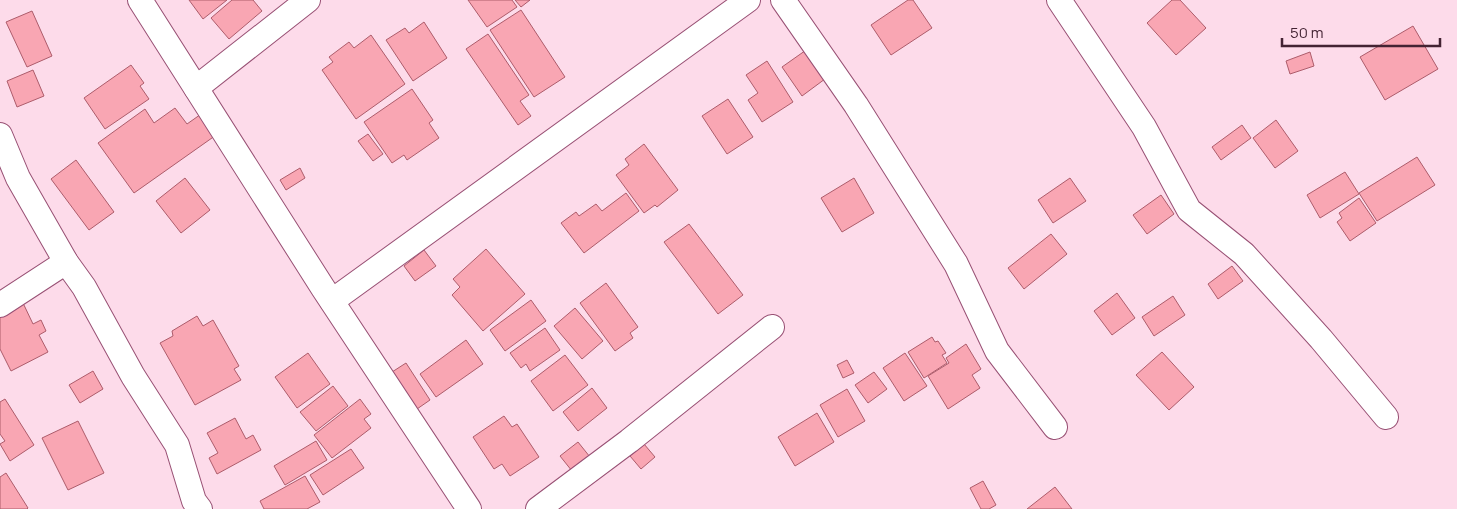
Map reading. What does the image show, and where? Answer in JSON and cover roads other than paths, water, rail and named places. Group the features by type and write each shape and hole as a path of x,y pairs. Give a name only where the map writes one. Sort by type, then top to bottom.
{"street":[{"path":"140,0 332,301 469,509"},
{"path":"196,88 308,0"},
{"path":"332,301 748,0"},
{"path":"783,0 856,105 956,264 997,351 1055,427"},
{"path":"1059,0 1144,127 1189,210 1244,254 1321,339 1386,417"},
{"path":"0,135 18,178 66,262 84,287 133,376 177,445 194,501 200,509"},
{"path":"0,305 66,262"},
{"path":"538,509 628,441 772,326"}]}
